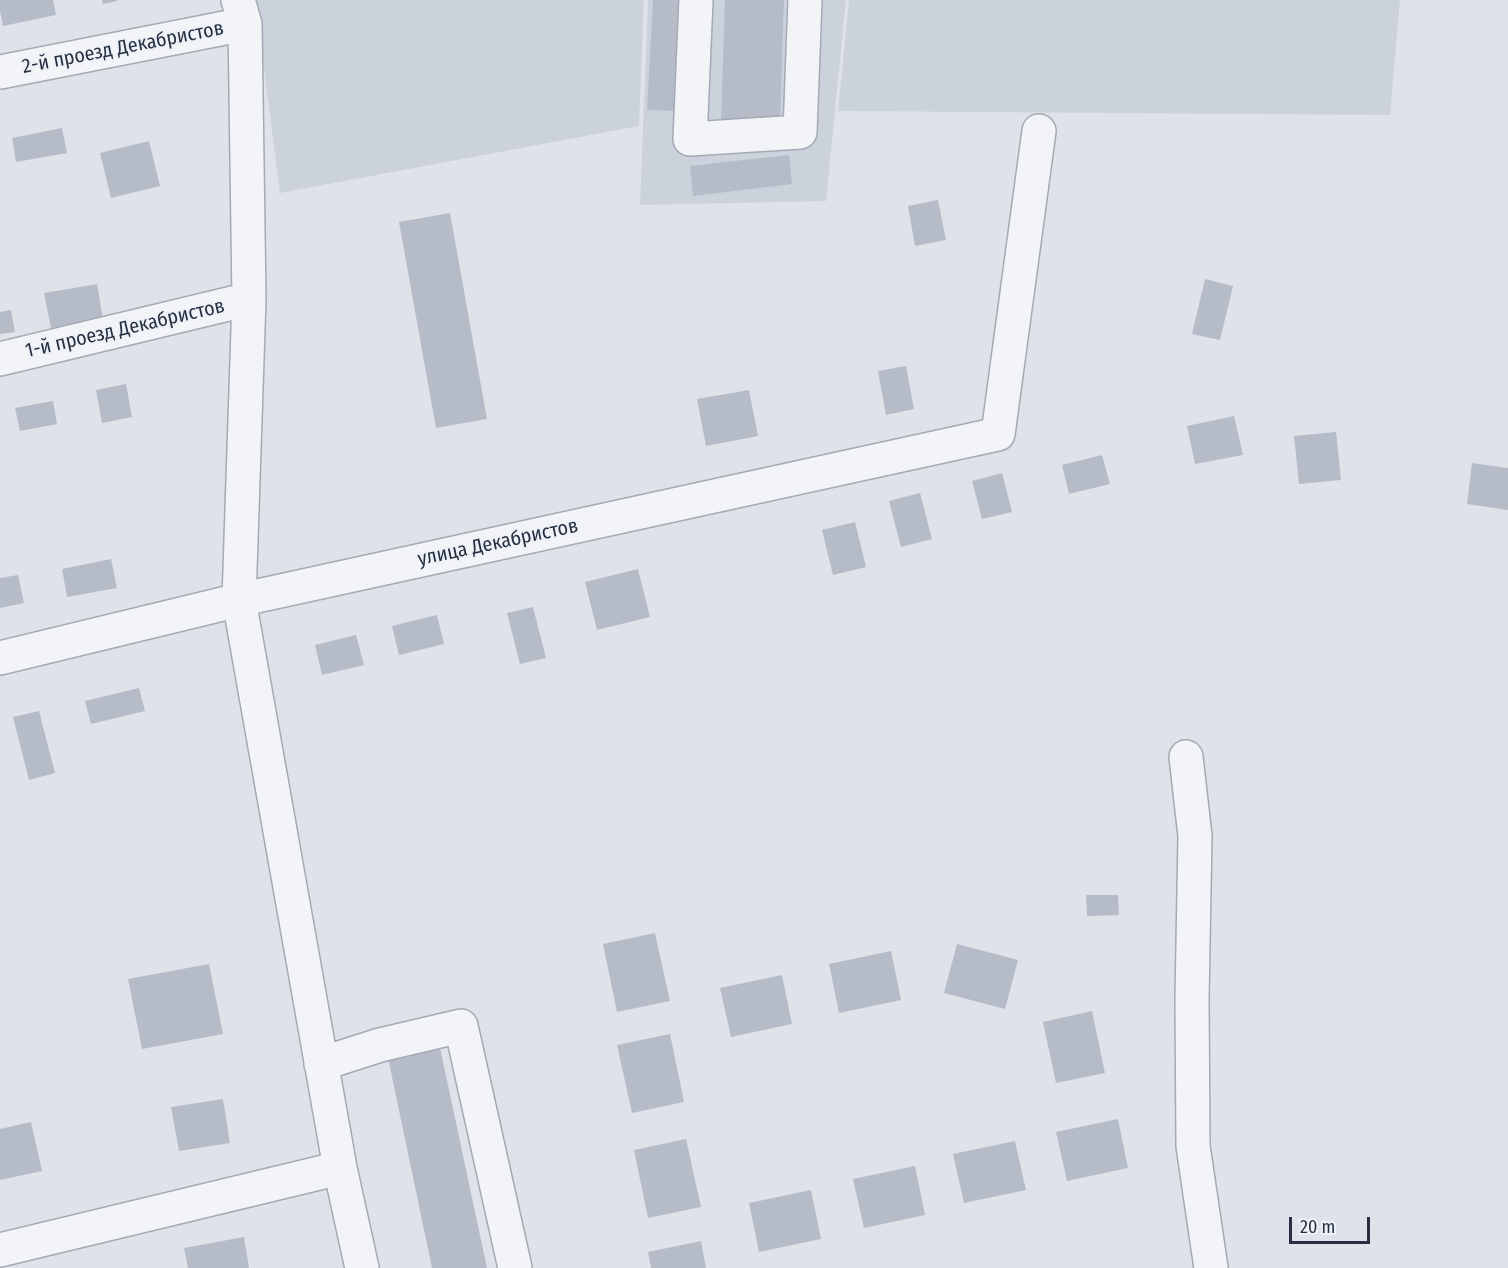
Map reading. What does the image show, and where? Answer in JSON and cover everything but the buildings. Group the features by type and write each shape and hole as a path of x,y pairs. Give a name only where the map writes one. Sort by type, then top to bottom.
{"street":[{"path":"696,0 690,139 800,132 805,0"},
{"path":"242,12 249,299 239,600 340,1168 362,1268"},
{"name":"2-й проезд Декабристов","path":"0,72 242,12"},
{"name":"улица Декабристов","path":"0,658 239,600 998,434 1039,131"},
{"name":"1-й проезд Декабристов","path":"0,359 249,299"},
{"path":"1186,757 1195,836 1192,999 1193,1146 1211,1268"},
{"path":"321,1064 380,1045 461,1026 515,1268"},
{"path":"0,1250 340,1168"}],"shaded area":[{"path":"255,0 644,0 639,126 280,193"},
{"path":"648,0 846,0 826,201 640,205"},
{"path":"849,0 1400,0 1390,115 838,111"}]}
